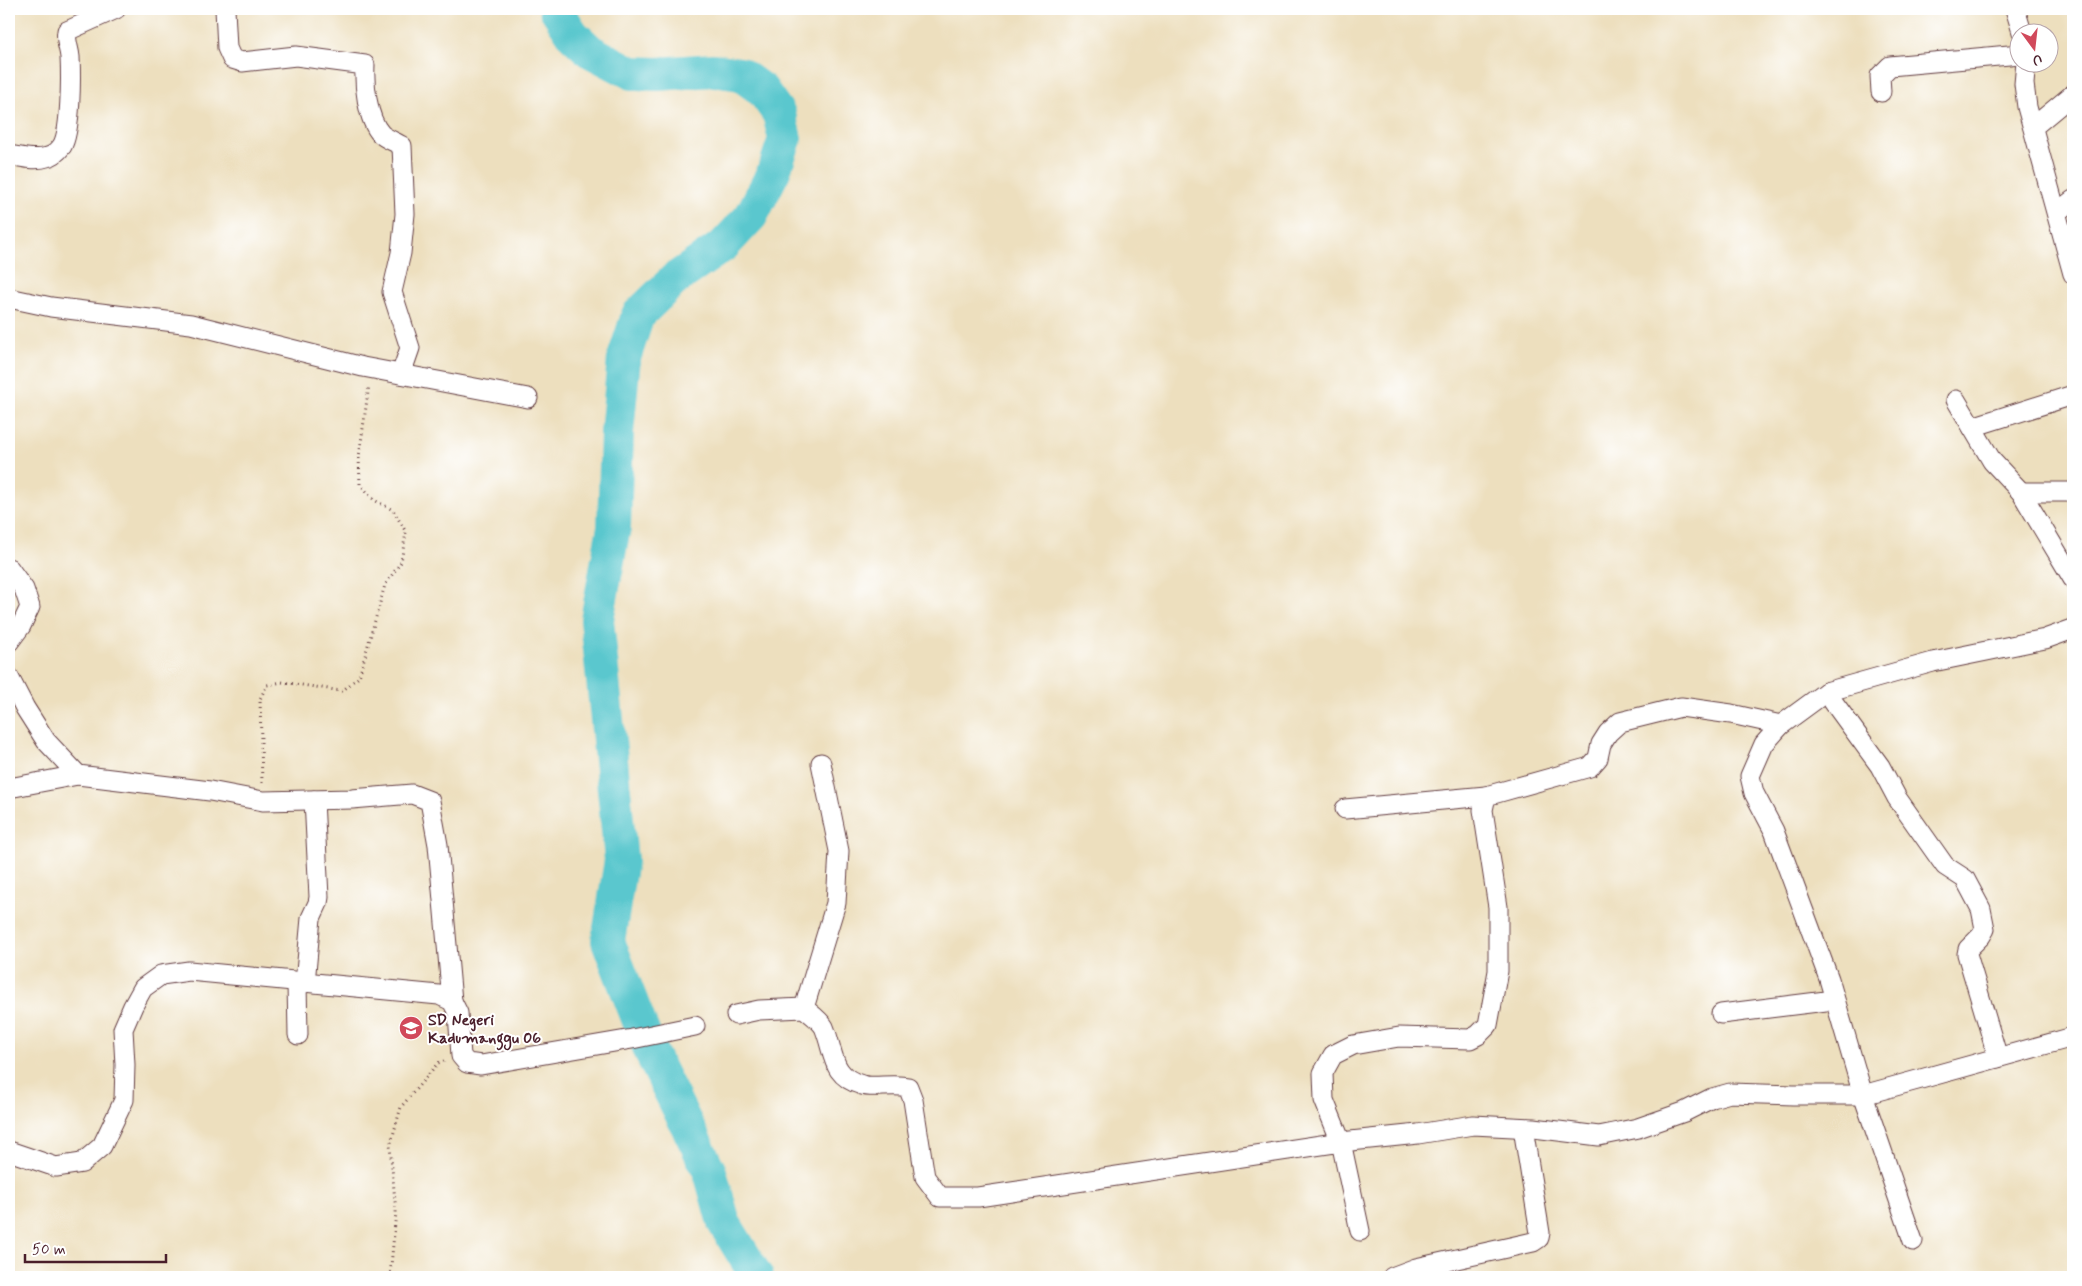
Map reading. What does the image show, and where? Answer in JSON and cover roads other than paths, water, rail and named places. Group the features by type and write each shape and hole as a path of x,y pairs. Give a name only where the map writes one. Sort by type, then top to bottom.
{"street":[{"path":"9,155 35,158 48,157 57,152 63,145 70,93 70,56 65,40 67,31 116,9"},
{"path":"225,9 227,48 232,59 242,62 296,56 365,65 364,83 369,110 381,134 402,146 404,214 401,253 392,292 410,348 401,374"},
{"path":"1881,92 1880,76 1890,66 2010,55"},
{"path":"2025,72 2024,84 2027,107 2073,274"},
{"path":"2038,123 2073,94"},
{"path":"9,298 60,308 190,324 371,369 528,398"},
{"path":"1972,427 2073,395"},
{"path":"1956,400 1992,461 2021,492 2073,579"},
{"path":"2021,492 2073,492"},
{"path":"9,568 24,589 30,607 21,626 9,642"},
{"path":"1913,1242 1863,1095 1829,979 1774,831 1754,793 1750,776 1764,744 1781,725 1826,692 1933,662 2045,639 2073,629"},
{"path":"9,677 25,708 46,741 78,775"},
{"path":"1826,692 1880,766 1897,798 1945,866 1965,879 1981,909 1985,929 1968,949 1967,954 1998,1058"},
{"path":"1346,809 1486,796 1590,768 1598,758 1601,744 1608,733 1620,722 1681,707 1731,714 1781,725"},
{"path":"804,1008 836,903 839,851 821,763"},
{"path":"9,788 78,775 210,791 263,801 412,794 430,801 438,845 452,1001 458,1013 461,1056 467,1062 481,1065 695,1026"},
{"path":"1360,1231 1341,1142 1324,1100 1323,1074 1334,1055 1353,1045 1399,1037 1470,1039 1478,1035 1488,1025 1498,971 1498,916 1484,810 1486,796"},
{"path":"298,1035 301,983 311,918 319,897 314,800"},
{"path":"9,1151 56,1167 82,1163 102,1146 124,1100 126,1066 123,1029 143,988 161,975 189,971 439,995 452,1001"},
{"path":"1721,1014 1834,1000"},
{"path":"736,1015 759,1010 804,1008 823,1025 836,1068 848,1081 865,1086 896,1084 908,1087 913,1100 925,1177 940,1198 978,1196 1341,1142 1418,1134 1473,1124 1599,1136 1638,1128 1684,1112 1712,1098 1730,1092 1794,1095 1863,1095 2073,1037"},
{"path":"1392,1277 1416,1268 1532,1242 1538,1238 1540,1233 1523,1128"}],"waterway":[{"path":"556,9 573,35 590,51 632,73 658,74 713,70 740,74 762,90 779,114 785,139 774,171 751,216 724,245 675,279 638,315 624,358 617,433 614,527 597,620 621,860 608,941 652,1055 710,1172 724,1223 757,1277"}],"place":[{"name":"SD Negeri Kadumanggu 06","path":"411,1028"}]}
